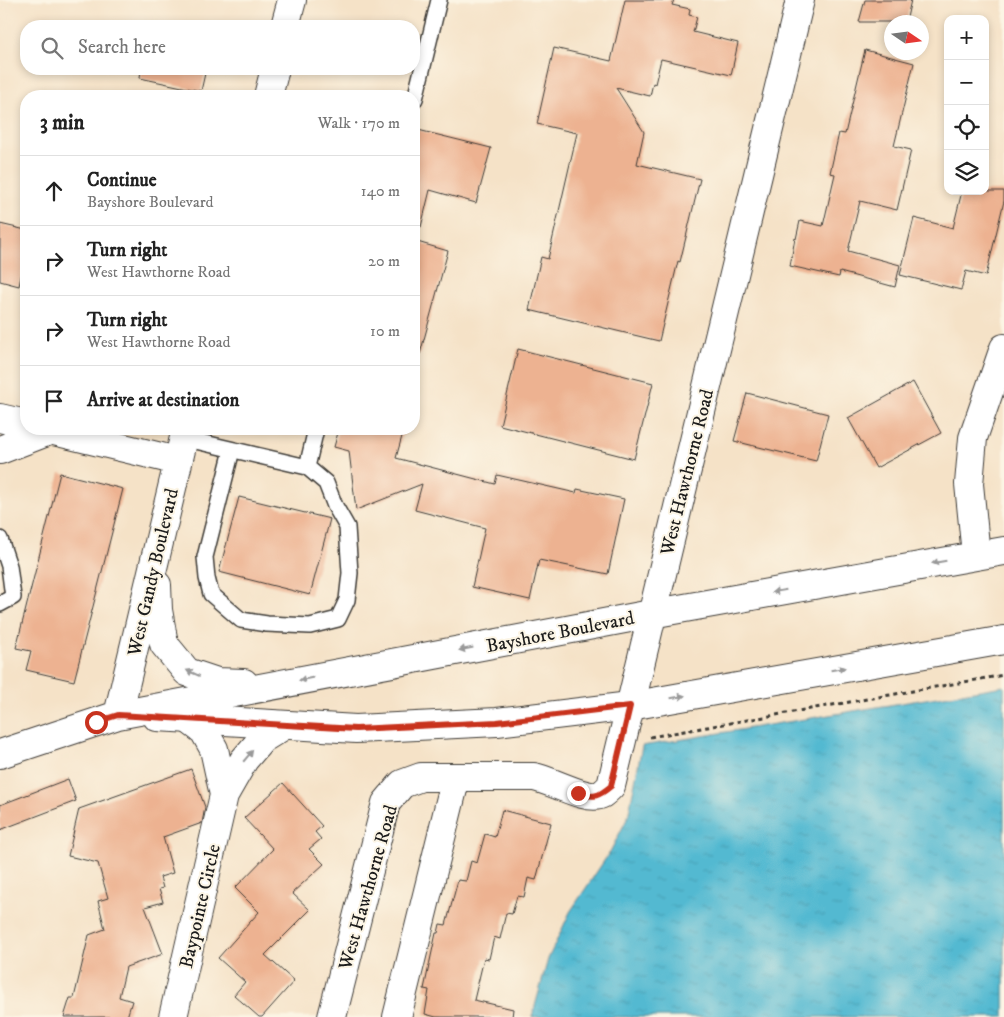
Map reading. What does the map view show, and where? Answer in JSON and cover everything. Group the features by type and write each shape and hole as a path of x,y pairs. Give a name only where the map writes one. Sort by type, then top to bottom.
{"street":[{"path":"287,20 292,0"},
{"name":"West Hawthorne Road","path":"332,1017 386,803 402,784 421,776 534,777 547,780 590,797 601,795 611,786 800,0"},
{"path":"270,90 273,75"},
{"path":"976,556 968,484 973,438 1004,348"},
{"path":"0,418 20,423"},
{"path":"0,450 28,435"},
{"path":"107,435 182,443"},
{"name":"West Gandy Boulevard","path":"118,715 182,443"},
{"name":"Bayshore Boulevard","path":"0,754 19,746 118,715 651,614 1004,551"},
{"path":"155,556 158,610 164,644 187,672 217,682 275,685"},
{"name":"Bayshore Boulevard","path":"118,715 356,729 497,722 630,706 1004,640"},
{"name":"Baypointe Circle","path":"188,719 204,731 214,749 224,795"},
{"name":"Baypointe Circle","path":"173,1017 224,795 244,760 262,739 283,726"},
{"path":"397,1017 456,777"}],"lane":[{"path":"417,90 439,0"},
{"path":"307,467 315,435"},
{"path":"182,443 232,450 307,467 326,483 335,506 347,527 350,573 347,600 338,619 310,626 241,620 211,594 205,557 232,450"},
{"path":"0,539 9,566 13,596 0,604"}],"path":[{"path":"621,744 1004,675"}],"water":[{"path":"1004,686 1004,1017 532,1017 548,959 570,912 610,852 628,817 642,746"}],"building":[{"path":"625,0 674,0 672,5 690,9 689,15 697,17 693,32 738,43 731,75 661,59 650,96 616,88 644,132 637,164 700,179 659,341 529,310 541,257 548,259 577,133 537,124 554,48 611,61"},
{"path":"865,0 911,0 908,15 884,15 884,22 859,22"},
{"path":"865,50 884,55 884,60 903,60 914,63 894,146 911,150 897,210 860,201 848,251 900,265 895,287 840,272 839,277 790,266 800,221 823,226 835,174 830,173 839,133 845,134"},
{"path":"140,75 205,75 201,90 140,78"},
{"path":"420,130 491,148 476,203 430,190 421,227"},
{"path":"989,191 1004,191 1004,201 986,276 966,271 961,290 900,275 914,218 953,228 961,195 989,195"},
{"path":"0,224 20,229 20,281 19,286 0,281"},
{"path":"420,243 448,251 420,354"},
{"path":"518,349 653,383 634,459 500,425"},
{"path":"913,382 941,433 876,468 848,418"},
{"path":"747,393 828,414 816,461 734,441"},
{"path":"337,435 402,435 396,458 495,484 497,475 576,493 577,489 624,499 608,574 539,560 530,600 472,587 485,528 415,510 422,484 356,510 349,451 334,447"},
{"path":"60,473 123,489 74,681 26,670 31,651 16,648"},
{"path":"239,497 330,519 310,595 219,572"},
{"path":"191,769 205,807 202,823 163,837 173,873 160,877 163,888 159,889 163,902 145,907 163,954 126,967 119,997 132,1001 127,1017 64,1017 70,998 74,998 89,935 105,929 98,901 108,898 98,863 68,856 79,809"},
{"path":"68,779 76,801 0,830 0,805"},
{"path":"283,783 322,826 315,832 321,839 309,849 324,864 292,893 310,910 265,955 294,981 262,1017 259,1017 234,995 245,982 218,958 259,912 235,888 273,849 244,818"},
{"path":"502,810 551,823 536,880 528,878 524,897 517,896 512,914 506,913 500,939 494,937 489,959 484,958 474,1000 513,1009 512,1017 436,1017 425,1014 429,990 424,989 436,933 438,933 440,924 446,925 458,880 466,881 471,861 477,863 485,834 495,837"}],"route":[{"path":"96,722 118,715 356,729 497,722 630,706 611,786 601,795 590,797 578,793"}]}
